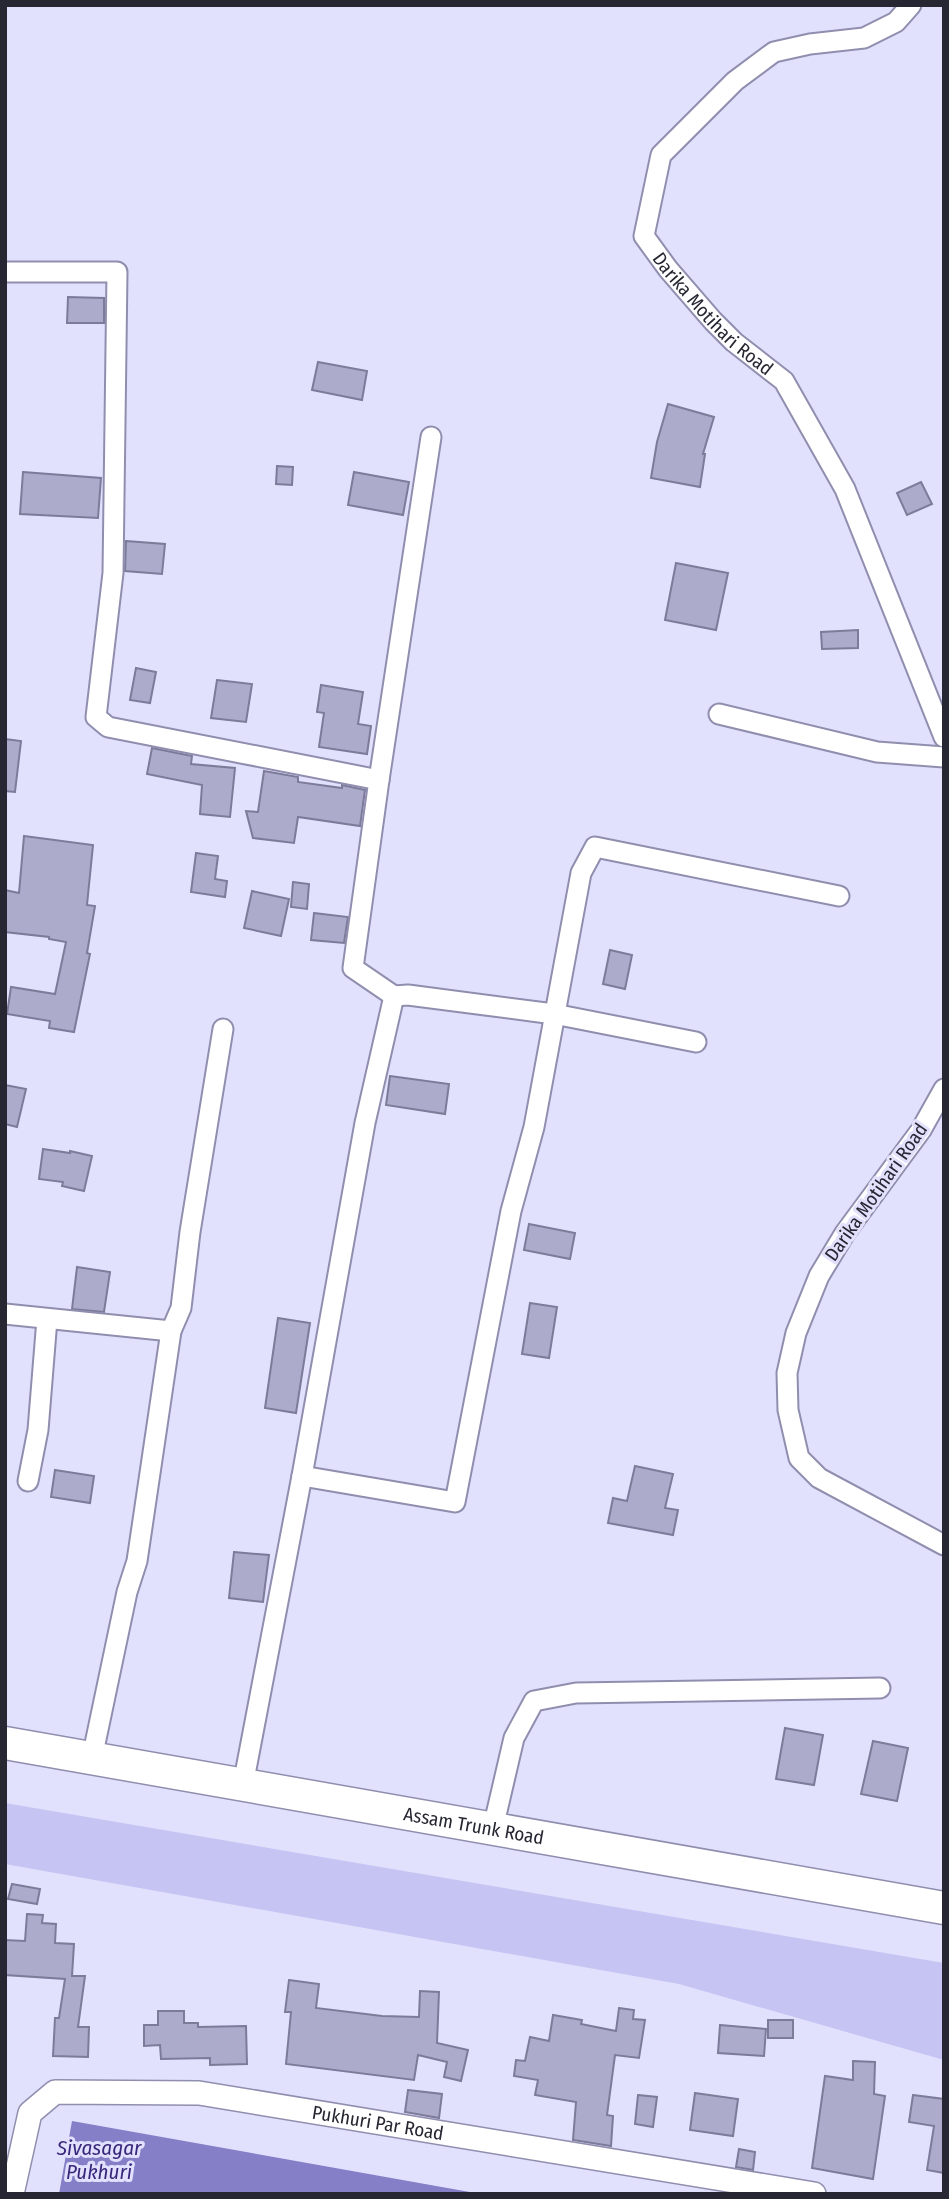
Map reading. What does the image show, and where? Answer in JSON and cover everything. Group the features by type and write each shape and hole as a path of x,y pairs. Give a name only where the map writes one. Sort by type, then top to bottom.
{"highway":[{"name":"Assam Trunk Road","path":"5,1742 944,1908"}],"street":[{"name":"Darika Motihari Road","path":"911,5 897,22 864,38 810,44 774,52 735,81 661,155 644,236 713,321 734,342 784,381 845,489 944,737"},
{"path":"5,272 117,272 113,573 96,717 108,727 379,780"},
{"path":"431,437 353,968 394,996 408,995 554,1014 696,1042"},
{"path":"719,714 877,752 944,757"},
{"path":"302,1476 455,1502 512,1211 534,1127 581,873 595,847 839,896"},
{"path":"243,1785 365,1123 394,996"},
{"path":"92,1758 127,1592 137,1561 171,1331 181,1308 190,1232 223,1029"},
{"name":"Darika Motihari Road","path":"944,1089 921,1130 845,1233 819,1276 796,1333 787,1373 788,1410 799,1458 819,1478 944,1545"},
{"path":"5,1314 171,1331"},
{"path":"29,1481 38,1430 47,1319"},
{"path":"493,1828 514,1738 534,1701 576,1693 880,1689"},
{"name":"Pukhuri Par Road","path":"12,2194 30,2113 55,2092 199,2093 814,2194"}],"shaded area":[{"path":"5,1803 944,1963 944,2060 679,1984 5,1864"}],"water":[{"name":"Sivasagar Pukhuri","path":"72,2121 481,2194 59,2194"}],"building":[{"path":"68,297 104,298 104,323 67,323"},
{"path":"318,362 367,371 362,400 312,390"},
{"path":"668,404 714,417 703,454 700,487 651,478 657,442"},
{"path":"277,466 293,467 292,485 276,484"},
{"path":"23,472 101,478 98,518 20,514"},
{"path":"354,472 409,482 403,515 348,505"},
{"path":"921,482 932,504 907,515 897,493"},
{"path":"126,541 165,544 162,574 125,571"},
{"path":"676,563 728,573 716,630 665,620"},
{"path":"858,630 858,648 822,649 821,632"},
{"path":"136,668 156,672 150,703 130,700"},
{"path":"217,680 252,684 246,722 211,718"},
{"path":"321,685 363,692 358,724 371,726 367,754 319,747 324,713 317,712"},
{"path":"5,739 21,741 15,792 5,791"},
{"path":"152,748 192,756 191,764 235,768 230,817 200,814 202,785 147,774"},
{"path":"264,771 298,777 298,782 342,788 342,785 365,790 360,826 298,817 294,843 253,838 246,811 258,812"},
{"path":"24,836 93,845 87,905 95,906 87,953 90,954 74,1032 49,1028 50,1021 7,1014 11,987 55,994 66,942 49,937 5,932 5,890 19,893"},
{"path":"196,853 218,856 215,879 227,881 225,897 191,892"},
{"path":"293,882 309,884 307,909 291,907"},
{"path":"252,891 289,899 281,936 244,928"},
{"path":"314,913 348,917 344,943 311,940"},
{"path":"610,950 632,955 625,989 603,984"},
{"path":"390,1076 449,1084 445,1114 386,1105"},
{"path":"5,1085 26,1089 17,1127 5,1124"},
{"path":"43,1149 92,1156 84,1191 62,1186 63,1182 39,1179"},
{"path":"529,1224 575,1233 570,1259 524,1250"},
{"path":"77,1267 110,1272 104,1312 72,1309"},
{"path":"530,1303 557,1307 549,1358 522,1354"},
{"path":"278,1318 310,1323 296,1413 265,1408"},
{"path":"635,1466 673,1474 665,1508 678,1510 673,1535 608,1523 613,1498 627,1501"},
{"path":"55,1470 94,1476 90,1503 51,1497"},
{"path":"234,1552 269,1555 263,1602 229,1598"},
{"path":"785,1728 823,1735 814,1785 776,1779"},
{"path":"873,1741 908,1748 897,1801 861,1794"},
{"path":"12,1884 40,1889 37,1904 8,1899"},
{"path":"27,1914 43,1915 42,1923 56,1924 55,1943 74,1944 72,1976 85,1976 78,2027 89,2027 88,2057 53,2056 55,2018 59,2018 65,1979 5,1975 5,1940 25,1941"},
{"path":"289,1980 319,1984 316,2008 382,2016 419,2017 420,1991 439,1992 437,2043 468,2050 461,2081 444,2077 447,2062 418,2055 414,2080 286,2064 291,2012 285,2012"},
{"path":"619,2008 634,2010 633,2019 645,2020 639,2058 615,2055 607,2115 613,2116 611,2146 573,2140 576,2102 535,2095 538,2080 514,2076 516,2060 525,2061 530,2037 549,2041 553,2015 582,2020 581,2024 616,2031"},
{"path":"158,2011 184,2011 184,2023 198,2023 198,2027 246,2026 247,2064 210,2065 210,2058 161,2059 160,2045 144,2046 144,2025 158,2025"},
{"path":"768,2020 793,2020 793,2038 768,2038"},
{"path":"720,2025 766,2029 764,2056 718,2053"},
{"path":"853,2061 875,2062 874,2094 885,2096 873,2179 812,2168 825,2076 853,2080"},
{"path":"408,2090 442,2094 439,2118 405,2112"},
{"path":"695,2093 738,2099 733,2136 690,2130"},
{"path":"638,2095 657,2097 653,2127 635,2124"},
{"path":"913,2095 944,2099 944,2173 927,2170 934,2126 909,2122"},
{"path":"739,2149 755,2152 753,2170 736,2167"}]}
